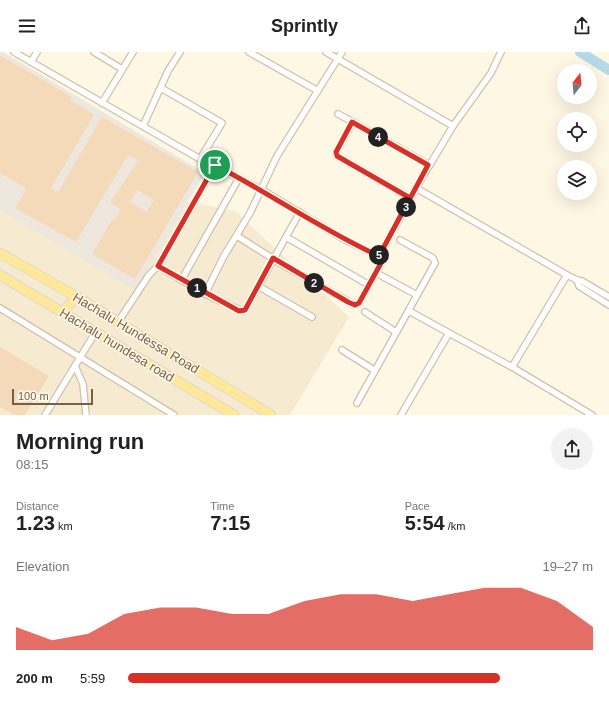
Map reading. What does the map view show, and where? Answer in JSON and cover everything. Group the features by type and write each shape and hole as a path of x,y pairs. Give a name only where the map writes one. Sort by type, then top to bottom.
{"main road":[{"name":"Hachalu Hundessa Road","path":"0,253 77,297 271,415"},
{"name":"Hachalu hundesa road","path":"0,275 234,415"},
{"path":"62,312 77,297"}],"street":[{"path":"14,52 200,158 262,190 347,241 379,256"},
{"path":"31,62 37,52"},
{"path":"94,52 122,70"},
{"path":"102,103 133,52"},
{"path":"143,126 168,71 180,52"},
{"path":"250,52 318,91"},
{"path":"326,52 453,126"},
{"path":"205,294 262,190 277,156 342,52"},
{"path":"237,236 355,305 359,303 381,263 379,256 428,165 453,126 491,73 501,52"},
{"path":"161,88 222,124 200,158"},
{"path":"338,114 428,165"},
{"path":"352,122 337,146 337,156 410,198"},
{"path":"118,322 149,275 158,266 215,165"},
{"path":"182,279 239,178"},
{"path":"416,188 567,276 582,281 609,297"},
{"path":"158,266 205,294 242,311 245,310 300,212"},
{"path":"286,237 369,285"},
{"path":"357,403 435,261 400,240"},
{"path":"380,275 417,295"},
{"path":"512,367 567,276"},
{"path":"577,280 579,286 609,306"},
{"path":"258,286 312,317"},
{"path":"0,308 174,415"},
{"path":"408,311 512,367 592,415"},
{"path":"365,312 396,332"},
{"path":"45,415 95,333"},
{"path":"402,415 449,333"},
{"path":"342,350 374,370"},
{"path":"75,366 83,384 86,415"}],"shaded area":[{"path":"0,52 3,52 205,173 135,290 0,210"},
{"path":"95,183 235,211 349,317 290,415 0,415 0,185"}],"building":[{"path":"0,55 72,97 70,100 94,115 51,188 58,192 102,117 198,172 135,279 92,254 112,220 114,221 121,209 110,203 138,161 128,155 76,242 15,208 27,189 0,173","holes":["137,190 154,200 147,212 130,202"]},
{"path":"0,347 49,376 25,415 14,415 0,407"}],"waterway":[{"path":"580,52 609,70"}],"route":[{"path":"215,165 158,266 205,294 239,311 245,310 273,258 348,302 355,305 359,303 381,263 379,256 410,198 337,156 337,146 352,122 428,165 379,256 347,241 262,190 215,165"}]}
